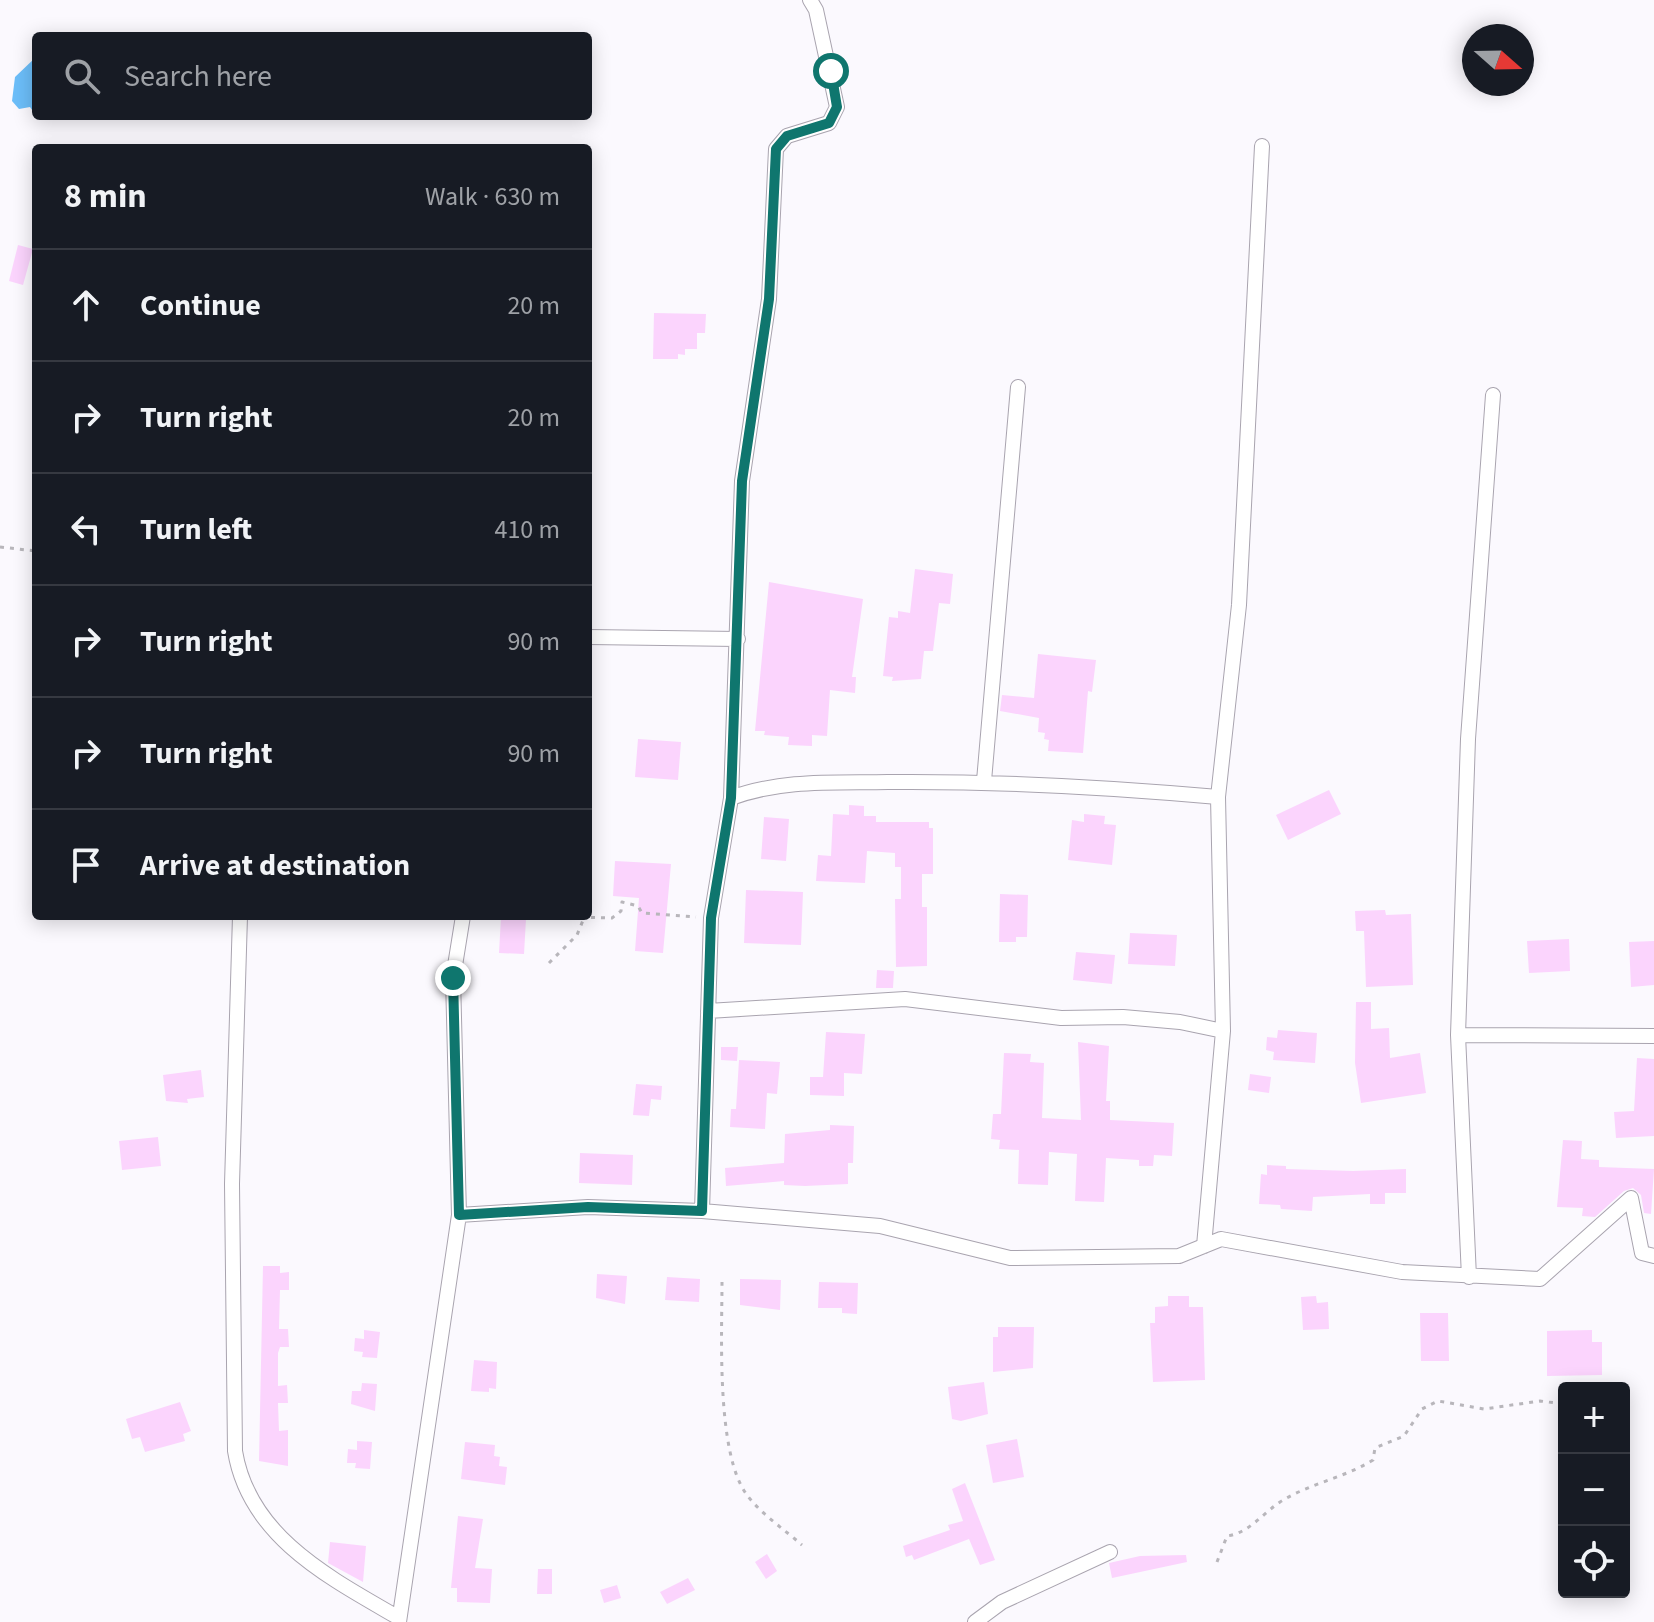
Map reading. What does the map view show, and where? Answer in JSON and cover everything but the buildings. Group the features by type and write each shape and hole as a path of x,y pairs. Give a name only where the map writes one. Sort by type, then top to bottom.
{"street":[{"path":"702,1211 711,918 731,798 742,481 769,299 776,149 787,136 829,123 837,107 816,10 810,0"},
{"path":"1204,1246 1223,1031 1218,797 1239,605 1262,146"},
{"path":"984,781 1018,387"},
{"path":"1469,1277 1458,1035 1468,739 1493,395"},
{"path":"592,637 738,639"},
{"path":"731,798 759,787 792,783 984,781 1087,785 1218,797"},
{"path":"240,920 232,1184 235,1451 239,1476 256,1506 282,1540 320,1572 399,1620 459,1215 453,978 462,920"},
{"path":"708,1011 905,999 1061,1018 1123,1017 1180,1022 1223,1031"},
{"path":"1458,1035 1654,1036"},
{"path":"459,1215 588,1207 702,1211 880,1226 1010,1258 1179,1256 1221,1239 1402,1272 1540,1279 1631,1198 1642,1253 1654,1256"},
{"path":"975,1622 1002,1602 1110,1552"}],"path":[{"path":"0,547 32,551"},
{"path":"592,918 612,918 621,911 622,902 638,906 642,913 711,918"},
{"path":"549,963 577,935 583,920"},
{"path":"722,1282 722,1371 731,1459 746,1495 802,1545"},
{"path":"1217,1562 1227,1536 1242,1534 1282,1501 1353,1472 1373,1460 1375,1448 1404,1436 1422,1409 1438,1401 1484,1409 1540,1401 1558,1403"}],"water":[{"path":"32,61 32,110 30,107 19,109 12,101 15,77"}],"route":[{"path":"453,978 459,1215 588,1207 702,1211 711,918 731,798 742,481 769,299 776,149 787,136 829,123 834,116 837,107 831,71"}]}
